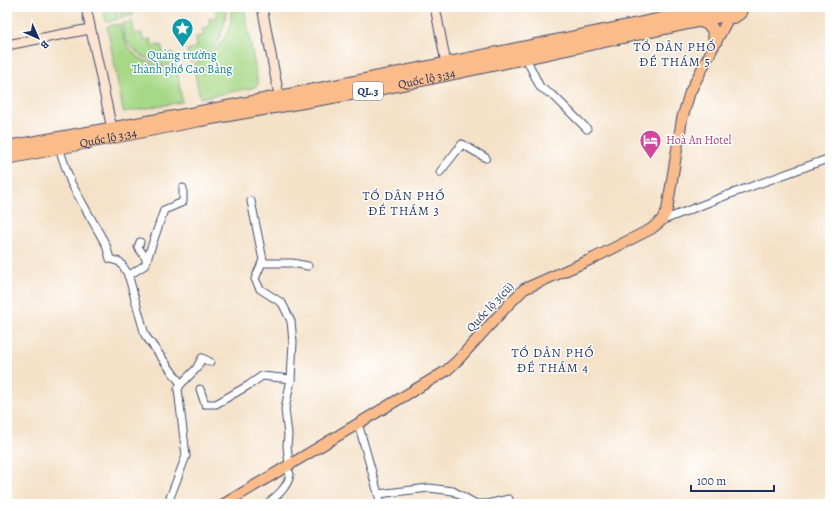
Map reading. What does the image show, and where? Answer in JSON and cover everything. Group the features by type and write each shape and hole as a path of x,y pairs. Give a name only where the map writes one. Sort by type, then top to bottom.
{"highway":[{"path":"724,11 734,17 738,15 744,7"},
{"name":"Quốc lộ 3;34","path":"380,82 446,63 724,11"},
{"name":"Quốc lộ 3;34","path":"7,147 113,133 380,82 526,58 699,21 724,11"},
{"path":"699,21 707,23 712,27 715,42"},
{"name":"Quốc lộ 3;34","path":"7,158 59,148 113,133"}],"main road":[{"path":"661,221 667,210 686,101 715,42 724,11"},
{"name":"Quốc lộ 3(cũ)","path":"224,504 446,371 524,289 594,258 651,229 661,221"}],"street":[{"path":"86,7 113,133"},
{"path":"262,7 280,101"},
{"path":"435,7 446,63"},
{"path":"7,45 90,29"},
{"path":"526,58 540,87 555,97 587,129"},
{"path":"440,172 462,144 486,158"},
{"path":"59,148 71,183 106,245 110,259 120,262 128,276 145,335 181,384"},
{"path":"661,221 830,158"},
{"path":"128,276 145,266 164,210 183,202 184,188"},
{"path":"251,201 263,260 255,279 260,289 282,303 291,321 293,342 291,379 285,409 288,435 287,465 290,474 289,479 280,493 267,504"},
{"path":"140,242 138,247 147,260"},
{"path":"262,263 292,263 308,266"},
{"path":"171,504 169,500 186,456 178,389 196,369 202,358 210,362"},
{"path":"200,389 204,404 216,404 248,386 262,376 291,379"},
{"path":"358,423 381,504"},
{"path":"378,494 429,488 453,491 476,504 487,504 509,499"}],"green space":[{"path":"103,7 116,7 118,19 106,22"},
{"path":"120,7 127,7 128,12 132,12 133,16 121,18"},
{"path":"215,7 226,7 225,20 221,34 215,46 210,51 202,57 190,62 187,50 197,47 196,37 204,36 202,28 210,26 209,19 217,17"},
{"path":"231,7 244,7 258,84 252,88 200,98 193,65 209,55 222,42 230,26"},
{"path":"132,21 135,34 142,33 143,40 151,39 152,46 161,45 164,54 173,53 176,65 161,64 147,59 130,45 125,39 121,24"},
{"path":"119,24 122,35 127,44 139,57 156,65 177,68 182,102 124,112 107,26"}],"place":[{"name":"Quảng trường Thành phố Cao Bằng","path":"182,48"},
{"name":"Hoà An Hotel","path":"651,160"}],"district":[{"name":"TỔ DÂN PHỐ ĐỀ THÁM 5","path":"675,54"},
{"name":"TỔ DÂN PHỐ ĐỀ THÁM 3","path":"404,202"},
{"name":"TỔ DÂN PHỐ ĐỀ THÁM 4","path":"553,360"}]}
